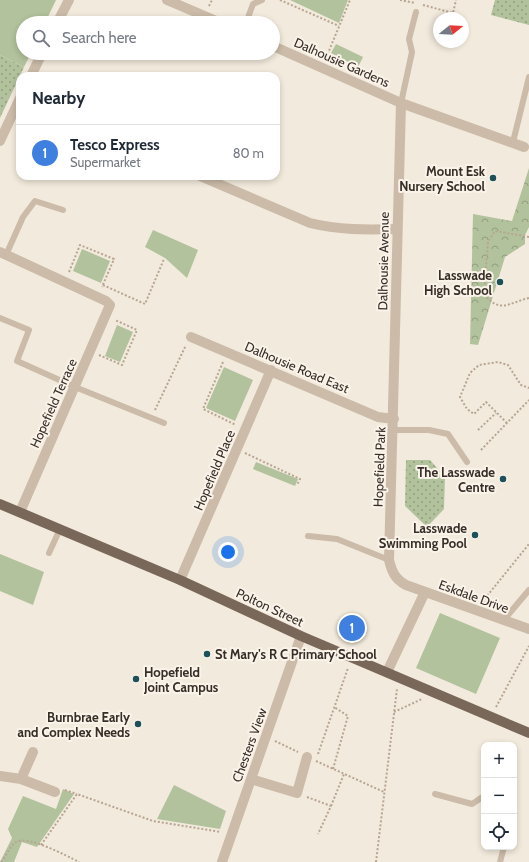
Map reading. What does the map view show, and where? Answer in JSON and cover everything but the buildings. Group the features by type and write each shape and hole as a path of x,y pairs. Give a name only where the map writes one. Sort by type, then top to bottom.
{"main road":[{"name":"Polton Street","path":"0,504 180,580 302,636 529,732"}],"street":[{"path":"61,16 69,0"},
{"path":"167,0 205,16"},
{"name":"Dalhousie Gardens","path":"280,49 400,103 524,146"},
{"path":"33,72 39,60"},
{"name":"Dalhousie Avenue","path":"394,419 396,229 400,103"},
{"path":"0,141 16,107"},
{"path":"209,180 310,223 327,228 396,229"},
{"path":"3,254 97,297"},
{"name":"Hopefield Terrace","path":"20,512 110,305 97,297"},
{"name":"Dalhousie Road East","path":"191,337 378,416 394,419"},
{"name":"Hopefield Place","path":"180,580 271,370"},
{"name":"Hopefield Park","path":"394,419 389,560 394,576 398,581 425,592"},
{"name":"Eskdale Drive","path":"387,672 425,592 503,621 529,628"},
{"name":"Chesters View","path":"222,862 302,636"},
{"path":"22,779 33,752"},
{"path":"251,779 297,793 311,759"},
{"path":"0,776 22,779 55,792"}],"lane":[{"path":"249,16 253,4 262,0"},
{"name":"Dalhousie Gardens","path":"400,103 412,52 409,39 416,12"},
{"path":"513,142 529,77"},
{"path":"3,254 23,217 35,201 63,210"},
{"path":"0,318 29,330 18,361 75,387 164,423"},
{"path":"393,430 429,430 448,434 467,462"},
{"path":"49,554 60,529"},
{"path":"308,536 337,539 389,560"},
{"path":"503,621 529,590"},
{"path":"435,794 472,804 481,798"},
{"path":"500,862 503,850"}],"path":[{"path":"280,0 340,26"},
{"path":"322,68 350,0"},
{"path":"400,0 453,13 456,0"},
{"path":"529,237 495,231 488,241 484,294 491,303 499,307 529,298"},
{"path":"64,282 80,245 114,259 97,297"},
{"path":"103,285 145,304 164,259"},
{"path":"90,352 122,365 137,330 106,316"},
{"path":"151,418 191,337"},
{"path":"227,352 203,409 246,429"},
{"path":"507,423 486,402 474,414 467,409 460,397 470,373 478,365 498,362 508,365 521,385 529,388"},
{"path":"481,450 529,400"},
{"path":"478,430 496,413"},
{"path":"237,449 300,479 297,485"},
{"path":"480,613 487,596 529,544"},
{"path":"491,717 529,646"},
{"path":"311,759 334,707 348,667 358,670 361,661"},
{"path":"376,862 399,677"},
{"path":"394,712 422,700 425,688"},
{"path":"333,769 348,716 334,707"},
{"path":"266,736 311,759 384,792"},
{"path":"318,834 344,774"},
{"path":"297,793 331,806"},
{"path":"41,845 77,794 153,821 232,834"},
{"path":"1,862 14,843 24,840 41,845 79,862"}],"green space":[{"path":"0,0 56,0 48,16 16,16 16,60 28,60 24,67 0,55"},
{"path":"290,0 348,0 339,23"},
{"path":"495,0 529,0 529,25 491,15"},
{"path":"336,44 363,57 358,67 331,53"},
{"path":"0,55 24,67 22,72 16,72 16,84 0,118"},
{"path":"529,168 529,227 525,235 525,244 505,257 478,345 470,344 473,214 512,221"},
{"path":"153,230 198,250 187,278 165,258 145,247"},
{"path":"82,249 110,261 101,283 73,271"},
{"path":"117,325 133,332 120,362 105,356"},
{"path":"224,367 253,380 235,421 206,408"},
{"path":"406,460 430,460 445,477 444,509 427,527 405,506"},
{"path":"256,462 298,479 295,486 253,469"},
{"path":"0,554 44,572 33,605 0,591"},
{"path":"440,613 500,638 476,694 416,668"},
{"path":"174,785 226,811 220,829 157,819"},
{"path":"63,789 74,794 37,847 22,842 14,862 0,862 12,838 8,829 23,796 56,809"}],"place":[{"name":"Mount Esk Nursery School","path":"493,178"},
{"name":"Lasswade High School","path":"500,282"},
{"name":"The Lasswade Centre","path":"503,479"},
{"name":"Lasswade Swimming Pool","path":"475,535"},
{"name":"Tesco Express","path":"352,628"},
{"name":"St Mary's R C Primary School","path":"207,654"},
{"name":"Hopefield Joint Campus","path":"136,679"},
{"name":"Burnbrae Early and Complex Needs","path":"138,724"}]}
